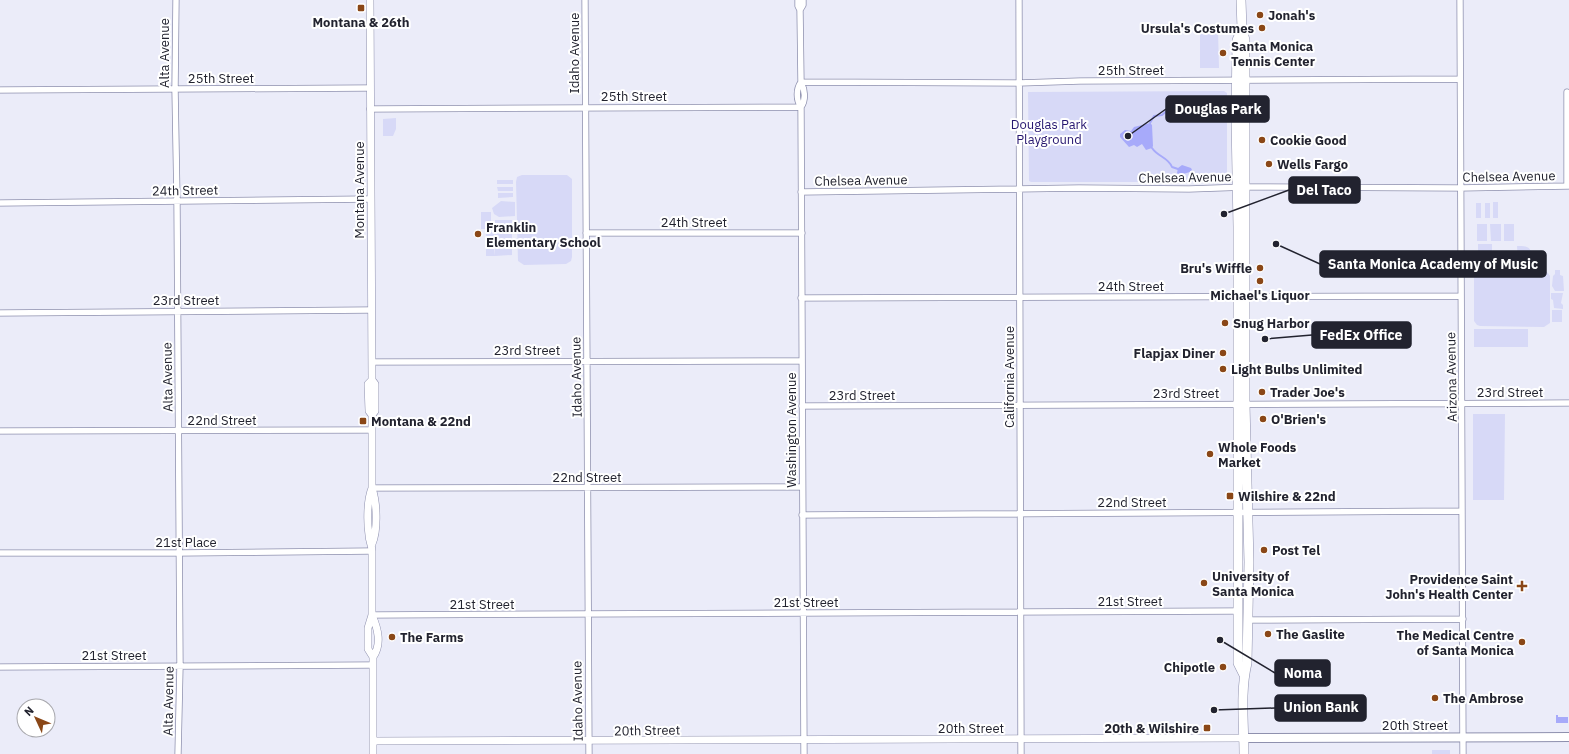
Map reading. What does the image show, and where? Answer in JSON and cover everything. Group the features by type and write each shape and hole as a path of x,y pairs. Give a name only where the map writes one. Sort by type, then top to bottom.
{"main road":[{"path":"1241,0 1242,29 1245,40 1240,80 1242,187 1242,512 1238,663 1244,675"},
{"path":"1242,512 1248,562 1247,663 1244,675 1244,754"},
{"path":"1239,611 1243,614 1244,625 1248,624"},
{"name":"20th Street","path":"1244,738 1569,737"}],"street":[{"name":"Alta Avenue","path":"176,0 175,89 180,666 178,754"},
{"name":"Montana Avenue","path":"370,0 372,380 376,384 375,411 372,415 372,488 368,497 368,537 372,547 372,615 368,628 368,649 373,657 374,754"},
{"name":"Idaho Avenue","path":"585,0 589,754"},
{"name":"Washington Avenue","path":"798,0 800,10 801,82 804,88 804,102 801,107 804,754"},
{"name":"Washington Avenue","path":"800,10 804,0"},
{"name":"California Avenue","path":"1019,0 1021,754"},
{"name":"Arizona Avenue","path":"1460,0 1463,754"},
{"name":"25th Street","path":"801,82 1019,83 1460,79"},
{"name":"25th Street","path":"0,90 370,88"},
{"path":"1567,92 1568,186"},
{"name":"25th Street","path":"370,109 801,107"},
{"name":"Chelsea Avenue","path":"801,192 1079,188 1460,188 1568,186"},
{"name":"24th Street","path":"0,203 370,199"},
{"name":"24th Street","path":"586,234 802,233"},
{"name":"24th Street","path":"801,298 1461,296"},
{"name":"23rd Street","path":"0,313 372,310"},
{"name":"23rd Street","path":"372,362 587,360 802,361"},
{"name":"23rd Street","path":"802,406 1569,403"},
{"name":"22nd Street","path":"0,431 372,430"},
{"name":"22nd Street","path":"372,488 802,487"},
{"name":"22nd Street","path":"802,515 1462,511"},
{"name":"21st Place","path":"0,553 178,553 372,547"},
{"name":"21st Street","path":"372,615 1239,611"},
{"path":"1248,624 1462,619"},
{"name":"21st Street","path":"0,667 373,665"},
{"name":"20th Street","path":"373,741 589,742 1244,738"}],"green space":[{"path":"1200,31 1218,31 1219,68 1200,68"},
{"name":"Douglas Park Playground","path":"1224,91 1227,93 1227,179 1224,182 1029,181 1028,92"},
{"path":"396,118 396,129 393,136 383,136 383,119"},
{"path":"522,175 567,175 572,179 572,257 571,261 566,264 524,265 518,261 516,182 517,177"},
{"path":"497,180 513,180 513,184 497,184"},
{"path":"497,187 513,187 513,191 498,191"},
{"path":"498,193 513,193 513,197 498,198"},
{"path":"501,201 515,202 515,216 499,217 494,214 492,208"},
{"path":"1493,202 1498,202 1498,218 1493,218"},
{"path":"1476,203 1481,203 1481,218 1476,218"},
{"path":"1485,203 1490,203 1490,218 1485,218"},
{"path":"481,212 491,212 491,229 481,229"},
{"path":"495,220 512,220 512,229 495,229"},
{"path":"1477,224 1487,224 1487,241 1477,241"},
{"path":"1490,224 1501,224 1501,241 1491,241"},
{"path":"1504,224 1514,224 1514,241 1504,241"},
{"path":"486,232 494,232 495,236 495,232 512,232 512,242 486,242"},
{"path":"1478,244 1492,244 1492,259 1478,259"},
{"path":"495,245 512,245 512,255 495,256"},
{"path":"486,246 494,246 495,256 486,256"},
{"path":"1517,246 1525,246 1530,249 1531,254 1522,261 1518,261"},
{"path":"1543,270 1548,273 1550,276 1550,323 1544,327 1477,325 1474,321 1474,277 1479,271"},
{"path":"1555,270 1560,270 1560,275 1563,276 1564,291 1555,291 1552,286"},
{"path":"1551,293 1563,293 1561,303 1563,305 1563,309 1554,308"},
{"path":"1552,310 1562,310 1562,322 1552,322"},
{"path":"1474,329 1528,329 1528,347 1474,347"},
{"path":"1473,414 1505,414 1504,500 1473,500"},
{"path":"1432,750 1450,750 1450,754 1432,754"}],"water":[{"path":"1150,123 1152,125 1152,148 1146,150 1142,144 1137,147 1134,145 1129,147 1120,137 1120,134 1125,130 1131,131 1134,127"},
{"path":"1182,165 1191,168 1192,170 1183,174 1182,177 1177,173 1178,168"},
{"path":"1556,715 1558,715 1558,717 1568,717 1568,723 1556,723"}],"waterway":[{"path":"1150,123 1154,116 1162,115 1178,101 1183,101"},
{"path":"1152,148 1168,161 1172,167 1178,169"}],"place":[{"name":"Montana & 26th","path":"361,8"},
{"name":"Jonah's","path":"1260,15"},
{"name":"Ursula's Costumes","path":"1262,28"},
{"name":"Santa Monica Tennis Center","path":"1223,53"},
{"name":"Douglas Park","path":"1128,136"},
{"name":"Cookie Good","path":"1262,140"},
{"name":"Wells Fargo","path":"1269,164"},
{"name":"Del Taco","path":"1224,214"},
{"name":"Franklin Elementary School","path":"478,234"},
{"name":"Santa Monica Academy of Music","path":"1276,244"},
{"name":"Bru's Wiffle","path":"1260,268"},
{"name":"Michael's Liquor","path":"1260,281"},
{"name":"Snug Harbor","path":"1225,323"},
{"name":"FedEx Office","path":"1265,339"},
{"name":"Flapjax Diner","path":"1223,353"},
{"name":"Light Bulbs Unlimited","path":"1223,369"},
{"name":"Trader Joe's","path":"1262,392"},
{"name":"O'Brien's","path":"1263,419"},
{"name":"Montana & 22nd","path":"363,421"},
{"name":"Whole Foods Market","path":"1210,454"},
{"name":"Wilshire & 22nd","path":"1230,496"},
{"name":"Post Tel","path":"1264,550"},
{"name":"University of Santa Monica","path":"1204,583"},
{"name":"Providence Saint John's Health Center","path":"1522,586"},
{"name":"The Gaslite","path":"1268,634"},
{"name":"The Farms","path":"392,637"},
{"name":"Noma","path":"1220,640"},
{"name":"The Medical Centre of Santa Monica","path":"1522,642"},
{"name":"Chipotle","path":"1223,667"},
{"name":"The Ambrose","path":"1435,698"},
{"name":"Union Bank","path":"1214,710"},
{"name":"20th & Wilshire","path":"1207,728"}]}
